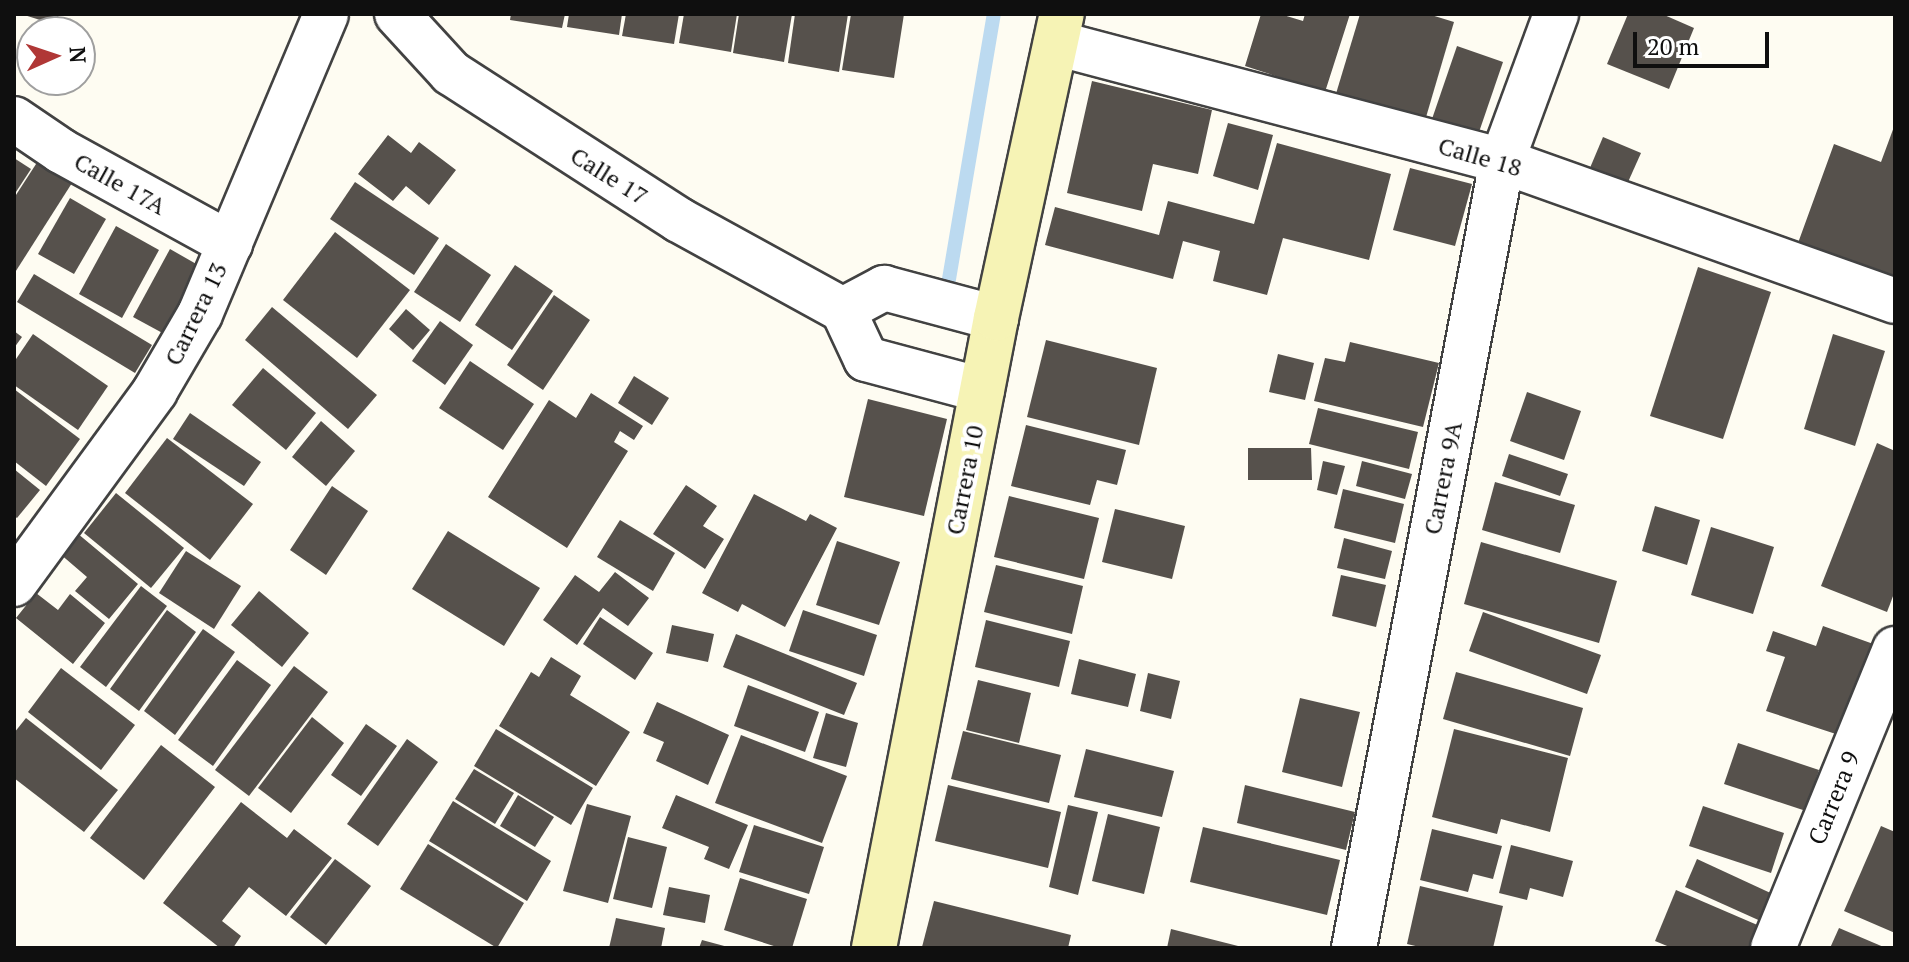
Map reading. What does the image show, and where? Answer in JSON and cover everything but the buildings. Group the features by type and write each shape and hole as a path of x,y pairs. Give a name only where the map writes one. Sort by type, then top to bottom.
{"street":[{"name":"Carrera 13","path":"14,584 155,391 200,314 326,14"},
{"name":"Calle 17","path":"397,14 451,73 679,220 843,310"},
{"name":"Carrera 9A","path":"1354,948 1502,161 1556,14"},
{"name":"Calle 18","path":"1059,29 1502,161 1895,301"},
{"name":"Carrera 10","path":"874,948 996,318 1059,29"},
{"name":"Calle 17A","path":"14,119 61,151 230,244"},
{"path":"982,390 866,359 843,310 884,288 996,318"},
{"name":"Carrera 9","path":"1773,948 1895,649"}],"waterway":[{"path":"947,291 994,14"}]}
